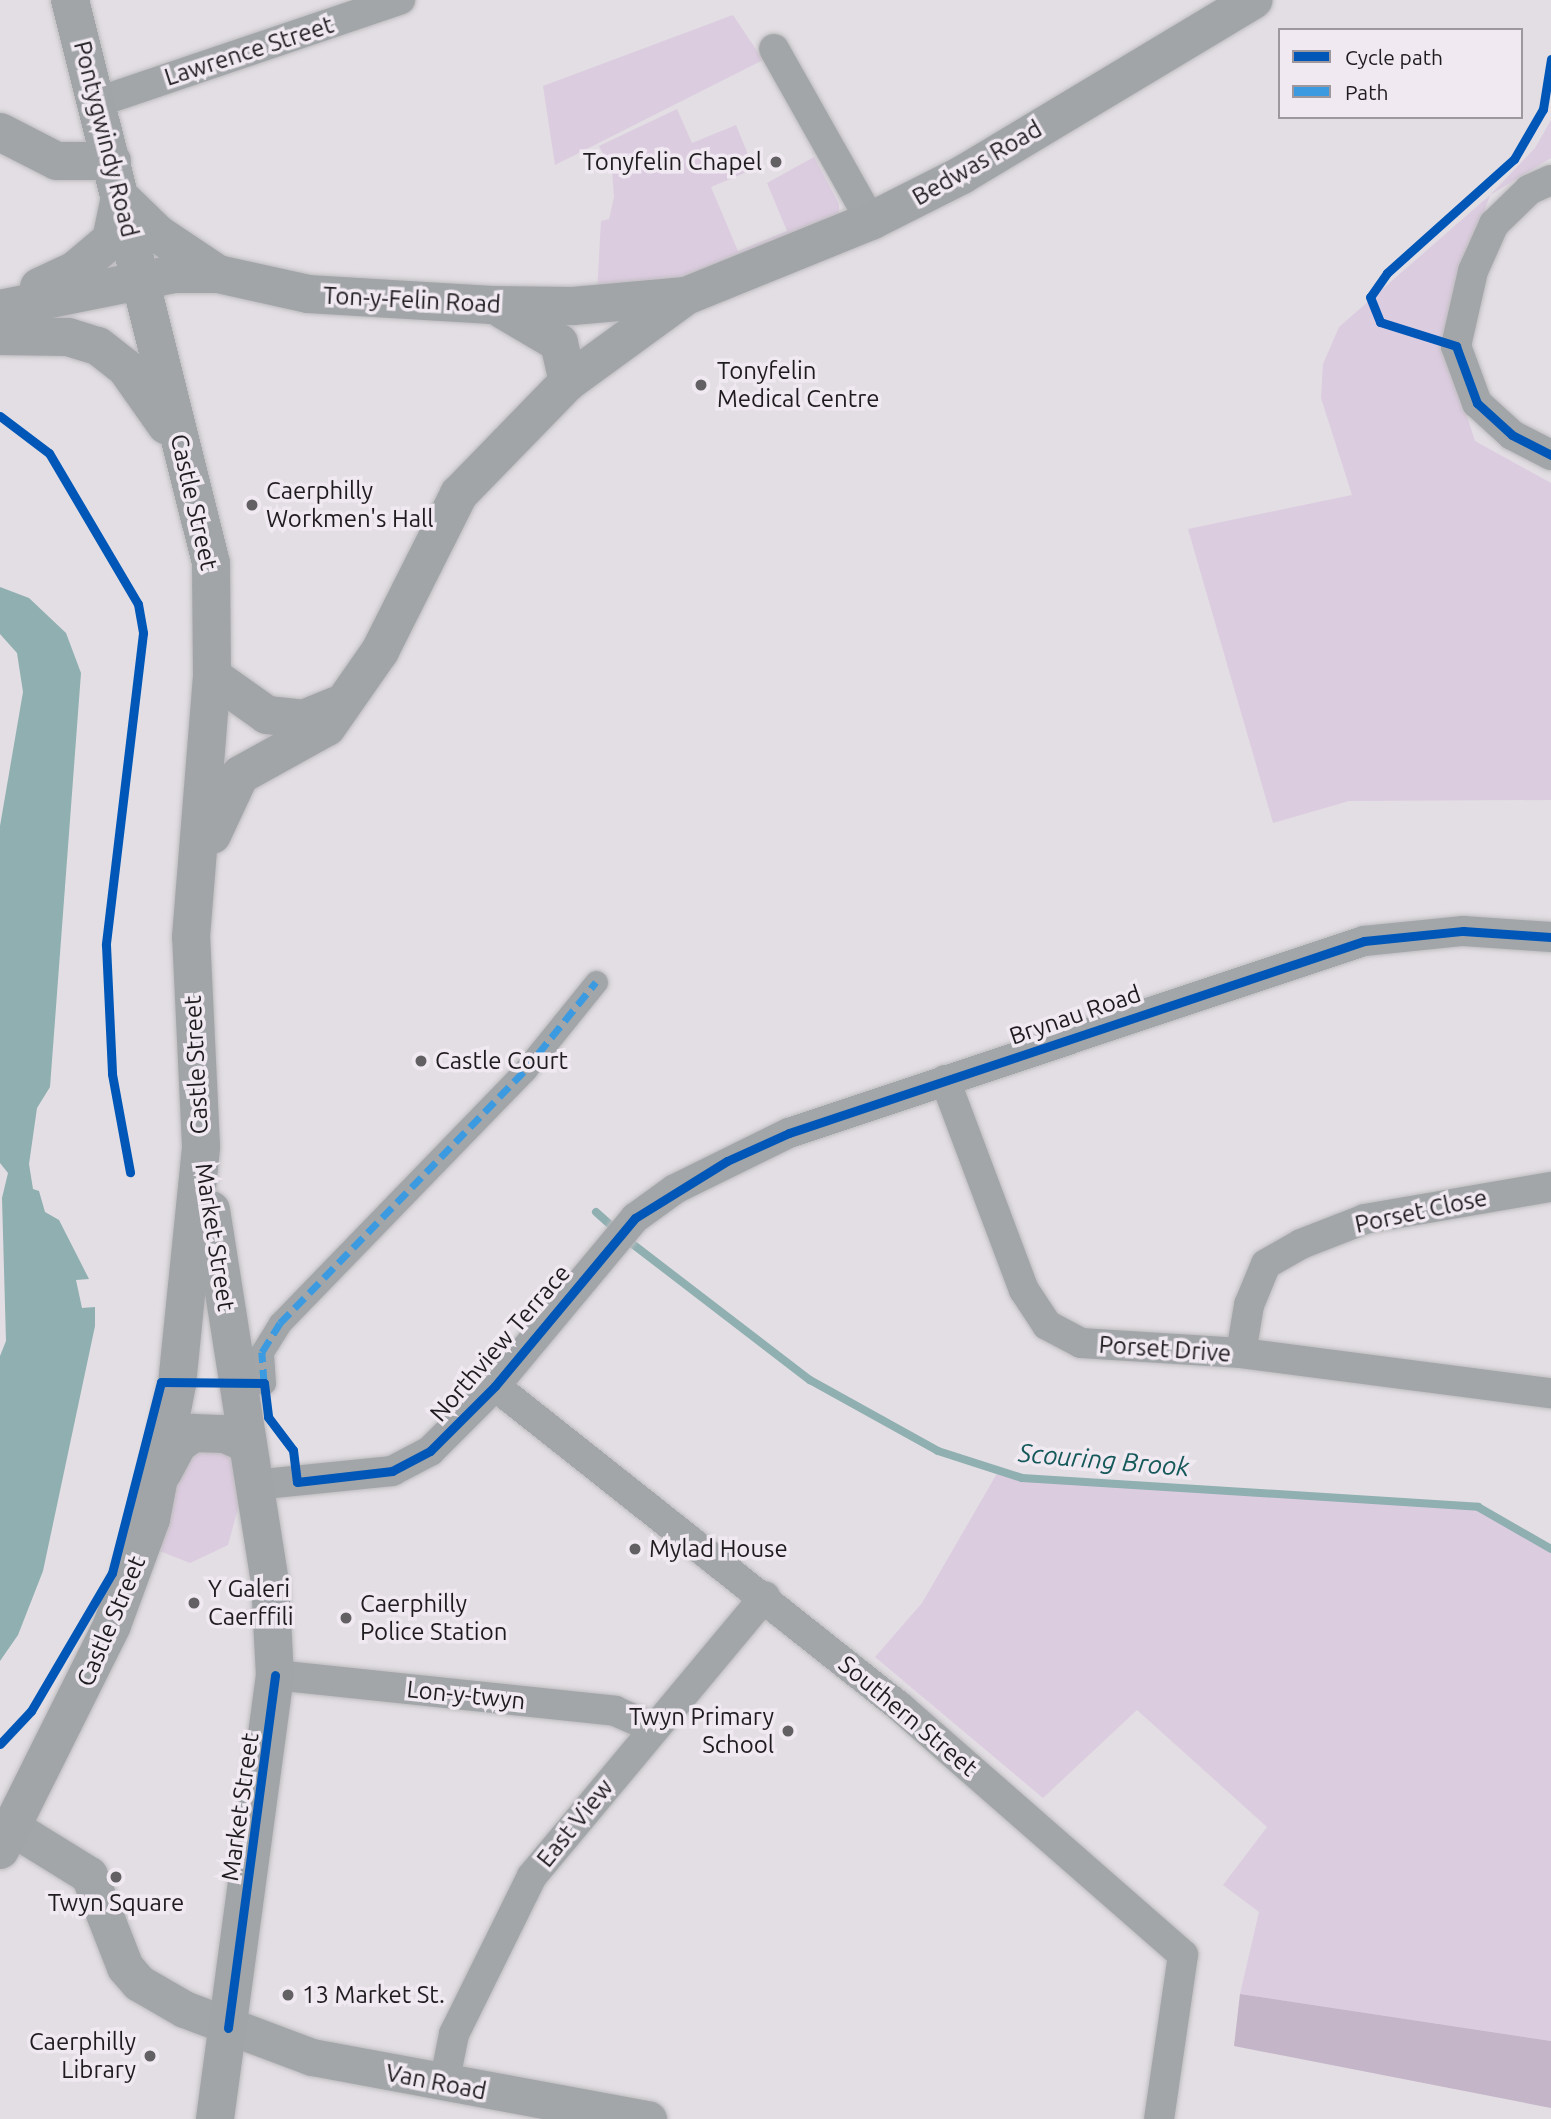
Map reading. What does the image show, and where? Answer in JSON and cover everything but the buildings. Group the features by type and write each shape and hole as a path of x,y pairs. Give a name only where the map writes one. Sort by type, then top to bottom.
{"main road":[{"name":"Pontygwindy Road","path":"70,0 98,102 140,279"},
{"name":"Bedwas Road","path":"686,296 871,221 962,175 1253,0"},
{"path":"0,132 57,161 116,179 158,234 218,274"},
{"path":"4,322 100,251 115,229 116,179"},
{"name":"Ton-y-Felin Road","path":"140,279 218,274 308,294 492,305 573,306 686,296"},
{"path":"4,322 104,314 140,279"},
{"name":"Castle Street","path":"7,1839 125,1595 162,1474 190,1280 201,1146 191,984 212,676 211,563 140,279"},
{"path":"199,873 240,775 321,732 346,700 414,588 444,514 568,382 686,296"},
{"path":"492,305 538,325 559,343 568,382"},
{"path":"4,322 82,340 111,355 183,450"},
{"path":"212,676 254,710 286,718 321,715 346,700"},
{"name":"Market Street","path":"201,1146 270,1581 275,1675 215,2119"},
{"path":"162,1474 178,1444 193,1433 225,1434 247,1444"}],"street":[{"name":"Lawrence Street","path":"98,102 400,0"},
{"path":"774,49 871,221"},
{"path":"1551,180 1529,190 1494,224 1473,271 1456,346 1477,403 1512,435 1551,455"},
{"name":"Brynau Road","path":"635,1218 675,1189 777,1139 945,1080 1364,941 1463,931 1551,937"},
{"path":"264,1383 262,1352 280,1323 525,1070 596,982"},
{"name":"Porset Drive","path":"945,1080 1024,1290 1047,1325 1081,1343 1241,1353 1551,1393"},
{"name":"Porset Close","path":"1241,1353 1249,1305 1266,1264 1301,1244 1365,1219 1551,1187"},
{"name":"Northview Terrace","path":"254,1485 393,1471 430,1451 495,1386 608,1245 635,1218"},
{"name":"Southern Street","path":"495,1386 704,1556 765,1596 1183,1955 1158,2119"},
{"name":"East View","path":"444,2084 454,2034 532,1876 765,1596"},
{"name":"Lon-y-twyn","path":"275,1675 615,1711 654,1728"},
{"name":"Van Road","path":"7,1839 96,1883 114,1944 139,1983 228,2028 312,2057 598,2116 648,2119"}],"shaded area":[{"path":"733,15 763,60 555,165 543,86"},
{"path":"677,109 692,143 736,125 754,169 711,187 738,251 787,231 767,183 814,157 839,204 839,216 710,272 597,293 601,221 609,219 614,197 612,170 599,146"},
{"path":"1551,120 1551,158 1490,195 1535,148"},
{"path":"1490,195 1478,229 1455,380 1475,441 1551,483 1551,800 1349,801 1273,823 1188,529 1352,495 1321,398 1323,364 1339,327"},
{"path":"197,1446 235,1453 241,1497 228,1545 190,1563 157,1550 178,1475"},
{"path":"999,1470 1022,1478 1478,1507 1551,1549 1551,2041 1240,1994 1259,1912 1223,1885 1267,1827 1137,1710 1043,1798 875,1657 922,1603"},
{"path":"1240,1994 1551,2041 1551,2108 1234,2046"}],"water":[{"path":"0,587 29,598 66,633 81,673 50,1087 37,1108 29,1164 33,1189 39,1191 45,1212 59,1220 89,1279 76,1280 82,1308 95,1307 95,1326 43,1571 18,1635 0,1661 0,1356 6,1341 2,1198 8,1173 0,1163 0,826 23,692 17,653 0,634"}],"waterway":[{"name":"Scouring Brook","path":"596,1212 616,1230"},
{"name":"Scouring Brook","path":"626,1239 810,1380 938,1451 1022,1478 1478,1507 1551,1549"}],"marked path":[{"path":"264,1383 262,1352 280,1323 525,1070 596,982"}],"cycle path":[{"path":"1551,59 1543,109 1514,159 1387,273 1370,297 1380,322 1456,346 1477,403 1512,435 1551,455"},
{"path":"0,416 49,453 138,604 143,633 106,945 112,1074 130,1172"},
{"path":"0,1744 31,1711 112,1573 161,1382 264,1383 268,1417 293,1450 297,1482 392,1471 430,1451 495,1386 635,1218 727,1161 789,1133 1364,941 1463,931 1551,937"},
{"path":"228,2028 275,1675"}],"place":[{"name":"Tonyfelin Chapel","path":"776,162"},
{"name":"Tonyfelin Medical Centre","path":"701,385"},
{"name":"Caerphilly Workmen's Hall","path":"252,505"},
{"name":"Castle Court","path":"421,1061"},
{"name":"Mylad House","path":"635,1549"},
{"name":"Y Galeri Caerffili","path":"194,1603"},
{"name":"Caerphilly Police Station","path":"346,1618"},
{"name":"Twyn Primary School","path":"788,1731"},
{"name":"Twyn Square","path":"116,1877"},
{"name":"13 Market St.","path":"288,1995"},
{"name":"Caerphilly Library","path":"150,2056"}]}
